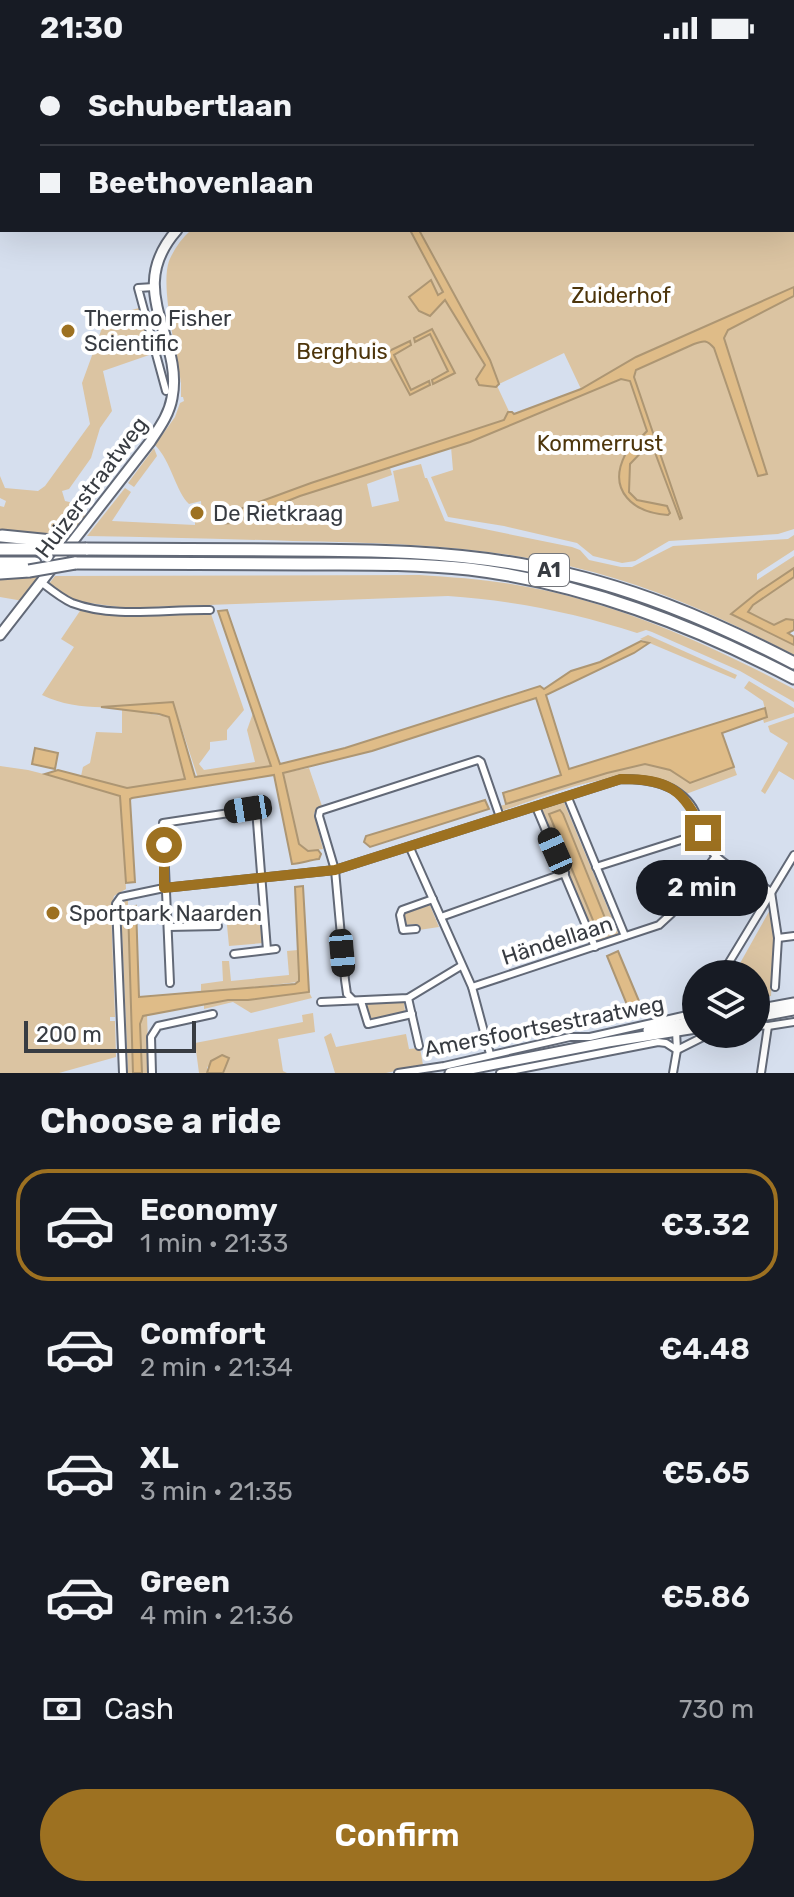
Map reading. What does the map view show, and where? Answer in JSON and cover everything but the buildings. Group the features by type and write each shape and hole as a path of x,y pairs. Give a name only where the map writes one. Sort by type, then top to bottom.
{"highway":[{"name":"A1","path":"1,542 86,549 435,553 506,562 567,574 665,603 794,663"},
{"name":"A1","path":"0,563 32,567"},
{"name":"A1","path":"0,573 75,563 378,563 468,569 563,587 623,603 696,630 794,678"}],"street":[{"name":"Huizerstraatweg","path":"0,635 150,442 166,417 174,386 154,287 159,260 176,232"},
{"path":"154,287 138,288 166,391"},
{"path":"155,347 166,344"},
{"name":"Huizerstraatweg","path":"41,582 67,600 84,606 148,612 210,610"},
{"path":"352,999 347,994 345,980 335,870 319,816 323,809 478,760 500,817"},
{"path":"123,1073 116,904 121,897 164,888 335,870 621,779 654,781 682,796 693,808 716,856 771,892 778,938 775,987"},
{"path":"568,798 625,936"},
{"path":"536,807 595,947"},
{"path":"170,983 163,823 256,809 267,950"},
{"path":"596,867 703,833"},
{"path":"410,848 472,987 490,1054"},
{"path":"730,960 794,855"},
{"name":"Händellaan","path":"472,987 659,925 716,856"},
{"path":"441,917 565,873"},
{"path":"416,929 403,930 402,910 433,899"},
{"path":"168,927 218,926"},
{"path":"778,938 794,936"},
{"path":"234,954 276,949"},
{"path":"321,1002 408,998 461,966"},
{"path":"408,998 419,1046"},
{"path":"361,1001 368,1024 412,1014"},
{"path":"770,1007 794,1003"},
{"path":"770,1014 794,1010"},
{"path":"152,1073 151,1037 158,1026 213,1014"},
{"name":"Amersfoortsestraatweg","path":"398,1073 444,1066 570,1037 603,1035 682,1016"},
{"path":"770,1026 794,1022"},
{"name":"Amersfoortsestraatweg","path":"450,1073 682,1026"},
{"path":"673,1073 677,1050 676,1028"},
{"name":"Amersfoortsestraatweg","path":"676,1028 682,1028"},
{"name":"Amersfoortsestraatweg","path":"500,1073 658,1042 677,1050"},
{"path":"677,1050 682,1048"},
{"path":"761,1073 765,1048"},
{"path":"552,1061 554,1073"}],"green space":[{"path":"189,232 794,232 794,287 637,357 581,389 564,353 499,384 490,360 484,358 513,420 221,516 220,524 232,523 300,496 390,468 392,475 367,484 372,507 399,501 393,471 421,464 445,521 572,547 580,550 589,560 621,567 632,567 673,546 788,539 794,535 794,550 757,574 757,580 794,556 794,568 731,614 794,645 794,655 721,619 645,588 593,572 519,556 369,543 87,536 125,488 131,492 112,521 195,525 195,522 202,521 201,501 189,504 184,499 155,445 184,401 167,287 169,261"},
{"name":"Kommerrust","path":"794,296 794,529 778,534 669,541 635,561 622,563 593,556 577,543 448,517 431,477 453,470 451,447 470,442 628,375 681,518 634,377 637,370 702,341 714,348 758,475 767,473 724,338 728,330"},
{"path":"139,308 152,354 103,371 112,411 100,428 91,458 69,489 62,491 65,501 78,504 88,516 73,538 0,530 0,506 4,507 6,501 0,498 0,476 5,488 38,491 45,486 90,424 82,383 106,317"},
{"path":"154,448 157,456 134,487 128,483"},
{"path":"419,575 511,584 621,612 692,639 794,689 794,702 740,671 652,632 637,633 591,619 519,604 448,596 126,608 75,601 48,585 55,576"},
{"path":"42,576 23,601 0,597 0,578"},
{"path":"794,577 794,620 786,619 774,625 748,612 753,605"},
{"path":"82,608 210,611 244,710 227,730 227,740 210,742 210,749 199,764 204,770 255,762 247,730 253,713 271,766 198,778 173,702 90,707 42,695 74,647 61,639"},
{"path":"648,635 737,675 735,679 640,639"},
{"path":"749,681 794,708 794,713 764,723 763,719 767,717 763,701 744,688"},
{"path":"122,709 169,717 186,779 127,788 81,776 83,767 90,763 96,732 122,733"},
{"path":"794,717 794,780 779,771 765,794 761,791 788,743 770,732 768,726"},
{"path":"645,764 670,770 690,783 734,767 737,775 686,794 663,784 616,778 571,787 501,811 500,806"},
{"name":"Sportpark Naarden","path":"0,766 118,793 122,799 126,889 114,896 111,909 115,1017 110,1017 110,1021 115,1021 116,1057 59,1073 0,1073"},
{"path":"309,768 322,806 314,813 323,849 308,851 299,844 283,773"},
{"path":"563,800 619,935 596,943 540,808","holes":["560,810 608,928 599,931 549,814"]},
{"path":"128,898 133,1073 128,1073 121,910 121,905"},
{"path":"429,903 439,927 419,930 418,924 403,925 403,913"},
{"path":"771,908 775,963 771,996 770,960 742,960"},
{"path":"262,911 264,943 229,946 226,915"},
{"path":"298,950 298,982 201,993 201,984 223,981 222,961 229,961 231,981 289,975 287,951"},
{"path":"309,992 312,998 251,1013 233,1002 204,1009 204,1004"},
{"path":"404,1001 405,1013 367,1021 364,1003"},
{"path":"313,1013 315,1032 278,1039 283,1071 287,1073 223,1073 229,1058 207,1067 207,1073 199,1073 195,1043 303,1022 302,1015"},
{"path":"147,1015 149,1073 142,1073 140,1017"},
{"path":"331,1033 336,1047 406,1034 409,1049 420,1048 423,1065 386,1073 335,1073 324,1037"}],"shaded area":[{"path":"411,232 420,232 490,360 499,384 496,387 479,385 476,379 485,365 445,300 430,316 419,311 409,297 431,280 438,295 443,292"},
{"path":"794,287 794,296 728,330 724,338 767,474 758,476 714,348 709,343 697,343 636,370 634,377 680,519 651,442 630,464 629,492 637,500 667,506 670,513 644,510 627,498 622,489 619,479 625,455 647,431 630,381 621,379 470,442 300,496 232,523 219,524 221,516 504,420 508,412 514,414 581,389 636,357"},
{"path":"432,329 455,373 433,384 432,380 448,371 430,334 415,342 414,338"},
{"path":"410,341 411,345 394,355 411,390 429,381 430,385 410,395 387,352"},
{"path":"794,568 794,577 753,605 748,612 774,625 786,619 794,620 794,630 788,633 794,637 794,645 731,614 758,592"},
{"path":"227,610 280,764 345,748 540,686 544,689 571,671 600,662 641,641 649,643 546,695 569,769 765,708 767,717 722,733 734,767 690,783 670,770 645,764 506,804 503,793 561,775 536,698 372,751 283,773 299,844 308,851 318,850 321,854 319,859 295,864 292,864 274,775 132,798 135,882 126,883 120,796 45,774 58,770 127,788 185,779 169,717 101,707 173,702 195,777 271,766 218,611"},
{"path":"35,748 58,753 55,769 32,764"},
{"path":"485,800 489,809 370,847 364,842 366,836"},
{"path":"560,810 609,928 597,930 549,814"},
{"path":"303,886 309,992 228,1000 143,1016 140,1024 142,1073 133,1073 128,907 136,906 139,997 295,984 299,976 295,887"},
{"path":"618,951 644,1013 632,1017 607,956"},
{"path":"222,1055 229,1058 223,1073 207,1073 211,1061"}],"place":[{"name":"Thermo Fisher Scientific","path":"68,331"},
{"name":"De Rietkraag","path":"197,513"},
{"name":"Sportpark Naarden","path":"53,913"}],"route":[{"path":"164,845 164,888 335,870 621,779 654,781 668,786 693,808 703,833"}],"park label":[{"name":"Zuiderhof","path":"621,295"},
{"name":"Berghuis","path":"342,351"}]}
